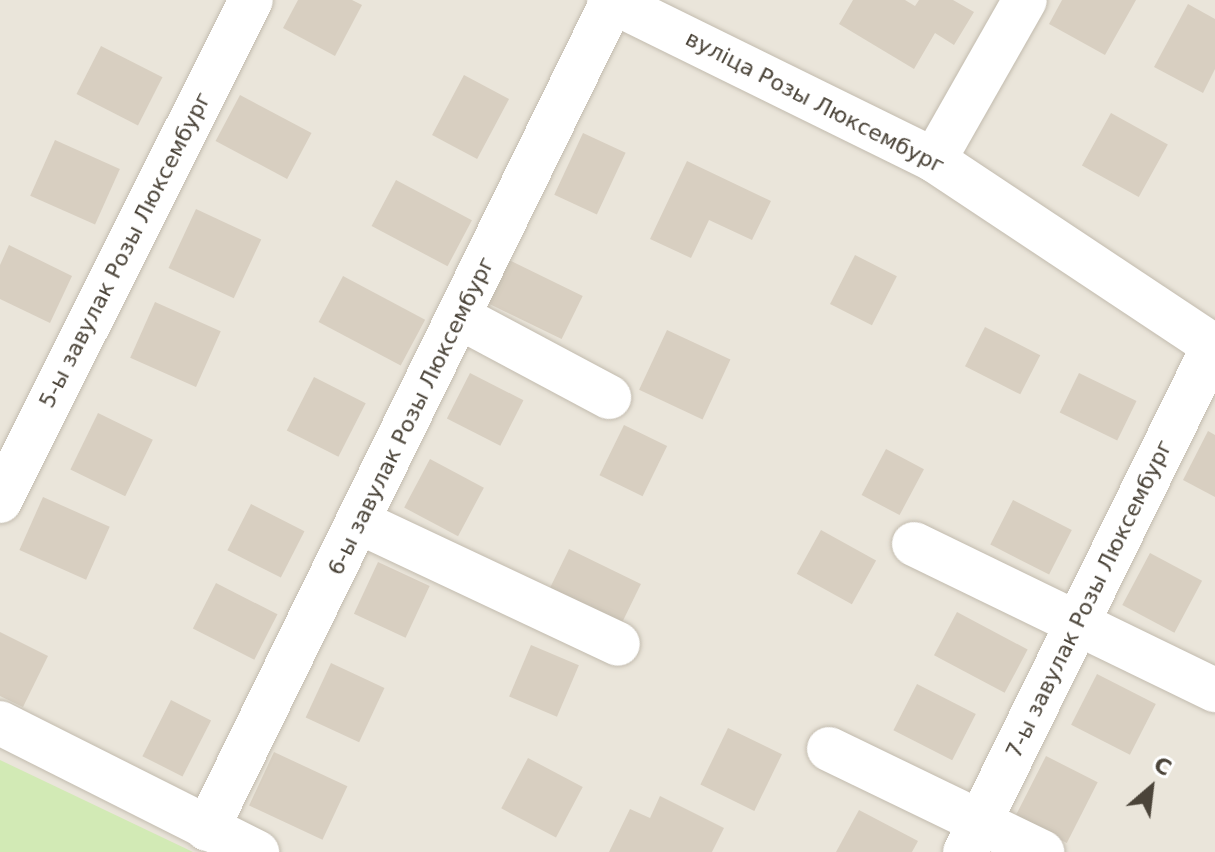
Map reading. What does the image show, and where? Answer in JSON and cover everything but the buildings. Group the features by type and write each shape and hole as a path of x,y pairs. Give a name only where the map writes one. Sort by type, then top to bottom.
{"street":[{"name":"5-ы завулак Розы Люксембург","path":"0,501 251,0"},
{"path":"934,160 1025,0"},
{"name":"вуліца Розы Люксембург","path":"623,3 934,160 1214,345"},
{"name":"6-ы завулак Розы Люксембург","path":"207,829 461,318 623,3"},
{"path":"461,318 609,397"},
{"name":"7-ы завулак Розы Люксембург","path":"973,837 1214,345"},
{"path":"359,522 618,644"},
{"path":"914,544 1215,690"},
{"path":"0,723 257,852"},
{"path":"829,749 973,837 1042,852"}],"shaded area":[{"path":"0,0 1215,0 1215,852 0,852"}],"green space":[{"path":"0,760 193,852 0,852"}]}
